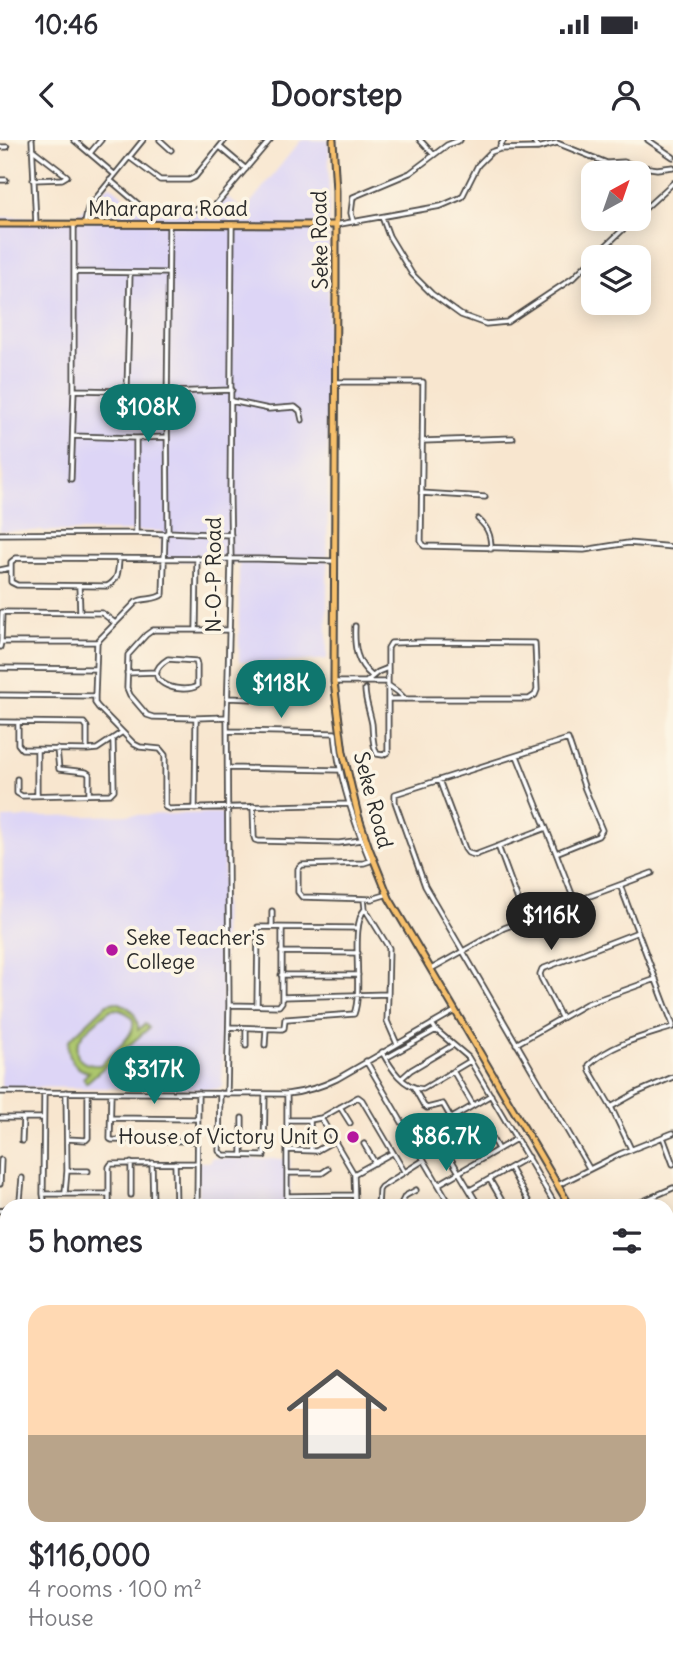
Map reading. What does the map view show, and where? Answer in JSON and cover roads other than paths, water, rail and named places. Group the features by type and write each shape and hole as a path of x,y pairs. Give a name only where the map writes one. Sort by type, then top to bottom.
{"main road":[{"name":"Seke Road","path":"333,140 336,382 334,682 343,752 369,848 389,898 566,1199"},
{"name":"Mharapara Road","path":"0,224 335,225"}],"street":[{"path":"32,140 36,224"},
{"path":"74,140 114,174"},
{"path":"90,153 101,140"},
{"path":"85,225 88,208 143,140"},
{"path":"160,140 171,150"},
{"path":"129,157 160,180 189,180 195,177 225,140"},
{"path":"110,180 144,209 212,209 270,140"},
{"path":"420,140 434,155"},
{"path":"353,221 353,197 410,173 447,145 460,140"},
{"path":"500,149 504,140"},
{"path":"532,140 537,148"},
{"path":"649,140 673,157"},
{"path":"335,225 441,206 462,197 478,165 491,152 500,149 537,148 557,143 607,163 624,162 657,169 673,166"},
{"path":"0,147 7,147"},
{"path":"220,147 246,169"},
{"path":"32,149 67,176 62,179 33,180"},
{"path":"651,203 673,183"},
{"path":"382,217 388,236 412,274 432,294 461,315 486,324 508,322 581,270"},
{"path":"71,479 74,225"},
{"path":"169,225 167,533 164,591 161,597 140,600 97,642 95,696 98,707 136,746 160,749 165,755 166,809 350,804"},
{"name":"N-O-P Road","path":"227,1094 227,716 232,559 232,225"},
{"path":"607,245 622,231"},
{"path":"74,272 168,273"},
{"path":"127,390 130,272"},
{"path":"336,382 423,382 421,541 424,546 584,550 628,543 673,547"},
{"path":"74,390 232,390"},
{"path":"232,401 269,409 295,407 300,411 302,420"},
{"path":"73,436 167,437"},
{"path":"136,438 136,533"},
{"path":"422,441 513,438"},
{"path":"421,493 485,497"},
{"path":"478,519 489,532 491,549"},
{"path":"0,534 231,535"},
{"path":"119,559 117,578 107,586 11,583 11,562 16,558 334,561"},
{"path":"197,558 197,629"},
{"path":"0,570 10,568"},
{"path":"79,586 80,612"},
{"path":"97,642 0,645 2,612 102,613 115,623"},
{"path":"355,626 354,641 360,665 372,676"},
{"path":"227,716 155,718 148,715 129,693 127,673 128,655 149,632 157,629 230,629"},
{"path":"365,689 374,747 383,755 388,752 387,684 389,646 393,643 535,643 537,690 529,699 388,699"},
{"path":"168,659 194,660 197,665 198,684 192,689 168,687 160,682 157,672 161,664 168,659"},
{"path":"229,698 295,701 294,666"},
{"path":"0,668 96,669"},
{"path":"366,682 388,668"},
{"path":"127,673 157,672"},
{"path":"334,682 387,684 405,699"},
{"path":"0,695 95,696"},
{"path":"195,809 196,718"},
{"path":"0,722 84,723 87,727 87,750"},
{"path":"18,722 19,746 22,749 97,749 121,733"},
{"path":"228,732 335,733 340,769 370,861 302,865 298,869 298,892 302,897 372,900 384,895"},
{"path":"556,853 598,836 602,830 568,739 397,793 394,799 425,886 589,1168"},
{"path":"17,779 18,794 22,796 110,794 114,790 113,740"},
{"path":"37,750 37,795"},
{"path":"57,750 59,769 86,772 89,775 89,794"},
{"path":"517,756 575,902"},
{"path":"228,768 340,769"},
{"path":"439,779 468,853 475,855 546,828"},
{"path":"253,806 254,836 258,841 339,843 361,840"},
{"path":"498,846 525,919"},
{"path":"431,970 525,919 652,873"},
{"path":"620,885 673,1026 613,1049 589,1065 631,1149"},
{"path":"364,899 365,909 389,948 387,1021 397,1044"},
{"path":"229,1027 282,1029 285,1019 352,1015 358,995 358,929 360,915 365,909"},
{"path":"271,927 272,911"},
{"path":"257,1006 258,928 358,929"},
{"path":"229,1004 279,1006 282,1002 282,928"},
{"path":"561,1017 541,978 542,969 638,932"},
{"path":"281,952 358,953"},
{"path":"281,975 358,975"},
{"path":"516,1044 590,1003 656,979"},
{"path":"282,997 388,994"},
{"path":"0,1092 287,1094 308,1091 329,1083 455,1011"},
{"path":"432,1024 466,1055 552,1199"},
{"path":"246,1028 246,1045"},
{"path":"265,1045 266,1029"},
{"path":"386,1059 436,1030"},
{"path":"402,1079 411,1070 453,1045"},
{"path":"382,1052 394,1073 414,1088 424,1106 429,1108 443,1104 469,1142"},
{"path":"366,1061 447,1199"},
{"path":"414,1088 423,1089 470,1061"},
{"path":"453,1071 473,1105"},
{"path":"611,1107 673,1077"},
{"path":"44,1092 44,1199"},
{"path":"65,1193 66,1093"},
{"path":"67,1139 88,1138 88,1093"},
{"path":"111,1093 110,1139 197,1141"},
{"path":"197,1199 198,1093"},
{"path":"220,1093 220,1153 224,1156 264,1156 265,1094"},
{"path":"287,1094 287,1196 354,1195"},
{"path":"413,1141 491,1095"},
{"path":"287,1120 321,1118 356,1097 360,1098 404,1171"},
{"path":"340,1106 350,1123"},
{"path":"0,1118 44,1118"},
{"path":"22,1140 23,1118"},
{"path":"111,1118 198,1119"},
{"path":"242,1118 242,1156"},
{"path":"321,1118 354,1174 354,1199"},
{"path":"310,1120 311,1151"},
{"path":"484,1123 498,1149"},
{"path":"433,1129 475,1199"},
{"path":"558,1185 631,1149 673,1133"},
{"path":"663,1137 673,1164"},
{"path":"438,1184 516,1139"},
{"path":"288,1150 318,1150 334,1140"},
{"path":"364,1144 375,1163"},
{"path":"354,1174 393,1152"},
{"path":"470,1190 527,1157"},
{"path":"0,1184 1,1160"},
{"path":"378,1199 381,1186 424,1160"},
{"path":"109,1199 110,1165 113,1163 197,1163"},
{"path":"131,1163 131,1195"},
{"path":"152,1163 153,1199"},
{"path":"176,1163 176,1199"},
{"path":"510,1168 527,1199"},
{"path":"288,1173 322,1173 328,1169"},
{"path":"67,1171 88,1171"},
{"path":"20,1199 22,1178"},
{"path":"489,1180 501,1199"},
{"path":"648,1199 673,1188"},
{"path":"404,1199 416,1190"},
{"path":"43,1194 109,1194"}],"place":[{"name":"Seke Teacher's College","path":"112,950"},
{"name":"House of Victory Unit O","path":"353,1137"}]}
